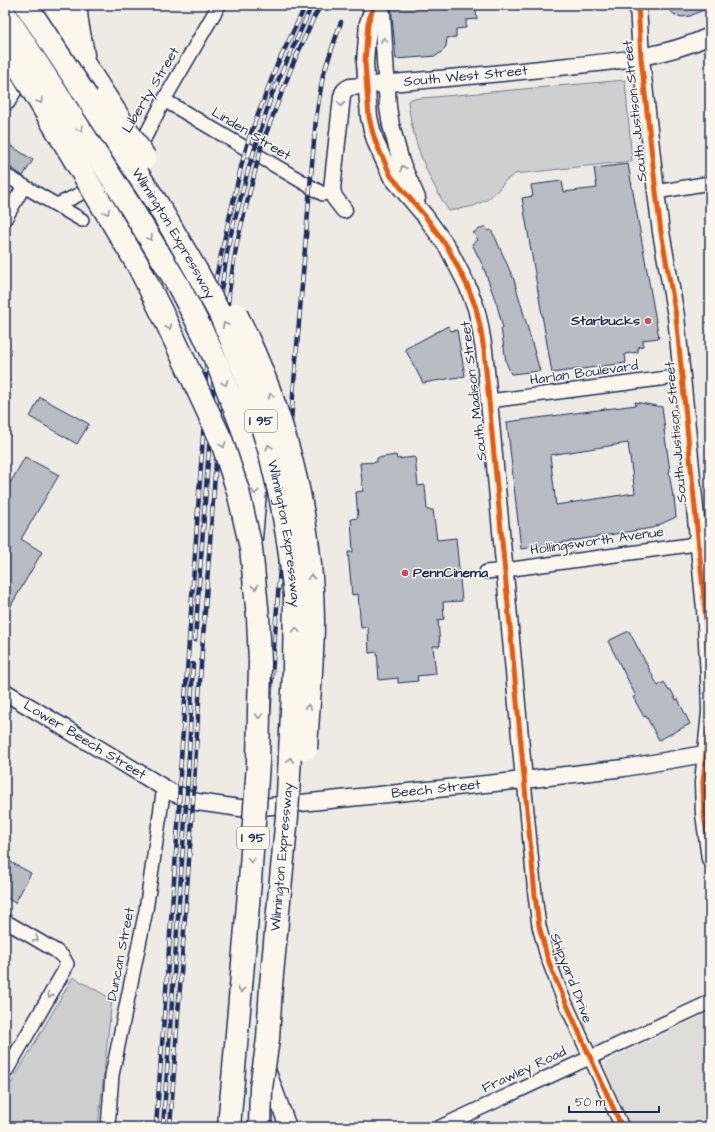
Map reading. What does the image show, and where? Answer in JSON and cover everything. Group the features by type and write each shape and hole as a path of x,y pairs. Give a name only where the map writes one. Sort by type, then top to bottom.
{"highway":[{"name":"Wilmington Expressway","path":"26,5 158,205 220,314 248,382 270,449 286,524 296,595 294,670 287,816 271,985 268,1039 260,1111 260,1127"},
{"path":"76,5 76,43"},
{"path":"53,9 76,43 85,65 203,251 252,348 287,445 299,494 306,533 311,574 313,618 301,821 280,897"},
{"path":"5,14 159,253 192,312 218,365 242,427 256,479 251,548"},
{"name":"I 95","path":"5,44 138,265 164,317 222,442 238,491 251,548 258,617 260,662 258,763 250,881 228,1127"}],"main road":[{"path":"5,100 27,62 53,9"}],"street":[{"name":"Liberty Street","path":"57,205 78,195 105,176 144,139 164,100 219,5"},
{"name":"South Madison Street","path":"374,5 368,23 365,63 369,117 376,143 391,176 425,216 448,248 458,266 476,308 480,326 489,401 524,780"},
{"name":"South Madison Street","path":"380,5 382,13 388,107 399,156 425,216"},
{"name":"South Justison Street","path":"638,5 641,58 656,192 661,232 676,316 704,536 705,609 710,712 708,753 703,783 704,814 710,859"},
{"name":"South West Street","path":"344,210 334,197 332,189 342,96 343,91 346,88 641,58 672,50 710,36"},
{"path":"5,64 27,62"},
{"name":"Linden Street","path":"164,100 323,194"},
{"path":"5,175 82,220"},
{"path":"656,192 710,183"},
{"path":"5,219 24,186"},
{"name":"Harlan Boulevard","path":"489,401 683,376"},
{"name":"Hollingsworth Avenue","path":"486,572 689,544 704,536"},
{"name":"Lower Beech Street","path":"5,692 164,788"},
{"name":"Beech Street","path":"164,788 197,802 240,808 524,780 624,768 708,753"},
{"name":"Shipyard Drive","path":"524,780 539,926 547,956 552,971 622,1127"},
{"name":"Duncan Street","path":"108,1127 112,1075 146,910 164,788"},
{"path":"281,804 259,1046 288,1127"},
{"path":"5,921 56,951 67,964 5,1073"},
{"name":"Frawley Road","path":"440,1127 710,1002"}],"shaded area":[{"path":"625,80 632,161 515,174 505,181 488,199 474,206 449,211 427,172 413,130 408,101 411,99"},
{"path":"73,977 112,999 98,1127 5,1127 5,1094"},
{"path":"710,1012 710,1127 630,1127 605,1069 607,1061"}],"building":[{"path":"391,5 475,5 477,19 466,20 466,28 456,29 456,37 447,38 446,46 443,51 436,56 396,59"},
{"path":"663,5 710,5 710,7 690,16 682,17 675,15"},
{"path":"5,142 33,160 23,176 5,164"},
{"path":"628,164 659,338 643,340 643,346 638,347 638,352 625,354 626,363 552,373 522,198 533,196 531,185 562,181 564,192 597,188 594,168"},
{"path":"485,226 488,231 491,230 495,237 514,280 540,371 511,374 506,362 501,328 503,328 497,305 483,266 472,244 478,240 473,233"},
{"path":"448,326 451,331 457,330 465,376 423,383 405,349"},
{"path":"40,397 89,424 77,444 30,417"},
{"path":"635,402 662,407 669,472 676,517 652,528 521,549 507,422 636,405","holes":["628,443 635,493 556,505 550,455"]},
{"name":"PennCinema","path":"396,455 397,459 415,457 418,486 425,485 427,510 433,510 437,540 456,538 462,601 443,602 444,619 438,620 440,646 433,646 436,674 417,676 418,681 398,683 398,678 379,680 377,652 369,653 368,627 361,628 358,594 352,595 348,552 353,552 351,519 358,518 356,492 363,491 360,463 377,462 377,458"},
{"path":"25,457 59,475 21,539 42,552 5,616 5,492"},
{"path":"629,631 658,686 664,682 669,691 671,690 676,700 678,699 690,724 659,740 646,716 644,717 633,697 636,696 608,641"},
{"path":"5,859 31,873 15,903 5,897"}],"railway":[{"path":"156,1127 179,812 180,774 203,436 207,352 214,287 249,138 277,65 306,5"},
{"path":"195,640 221,291 229,241 249,167 272,94 312,5"},
{"path":"170,1127 192,818 201,665 229,292 237,242 262,144 292,66 321,5"},
{"path":"238,1127 292,408 316,118 323,75 341,22"},
{"path":"163,1127 188,777 193,664"}],"cycle path":[{"path":"374,5 368,23 365,63 369,117 376,143 391,176 425,216 448,248 467,285 476,308 480,326 484,350 539,926 552,971 622,1127"},
{"path":"638,5 641,58 656,192 661,232 676,316 705,609 710,712 703,783 704,814 710,859"}],"place":[{"name":"Starbucks","path":"648,321"},
{"name":"PennCinema","path":"405,573"}]}
